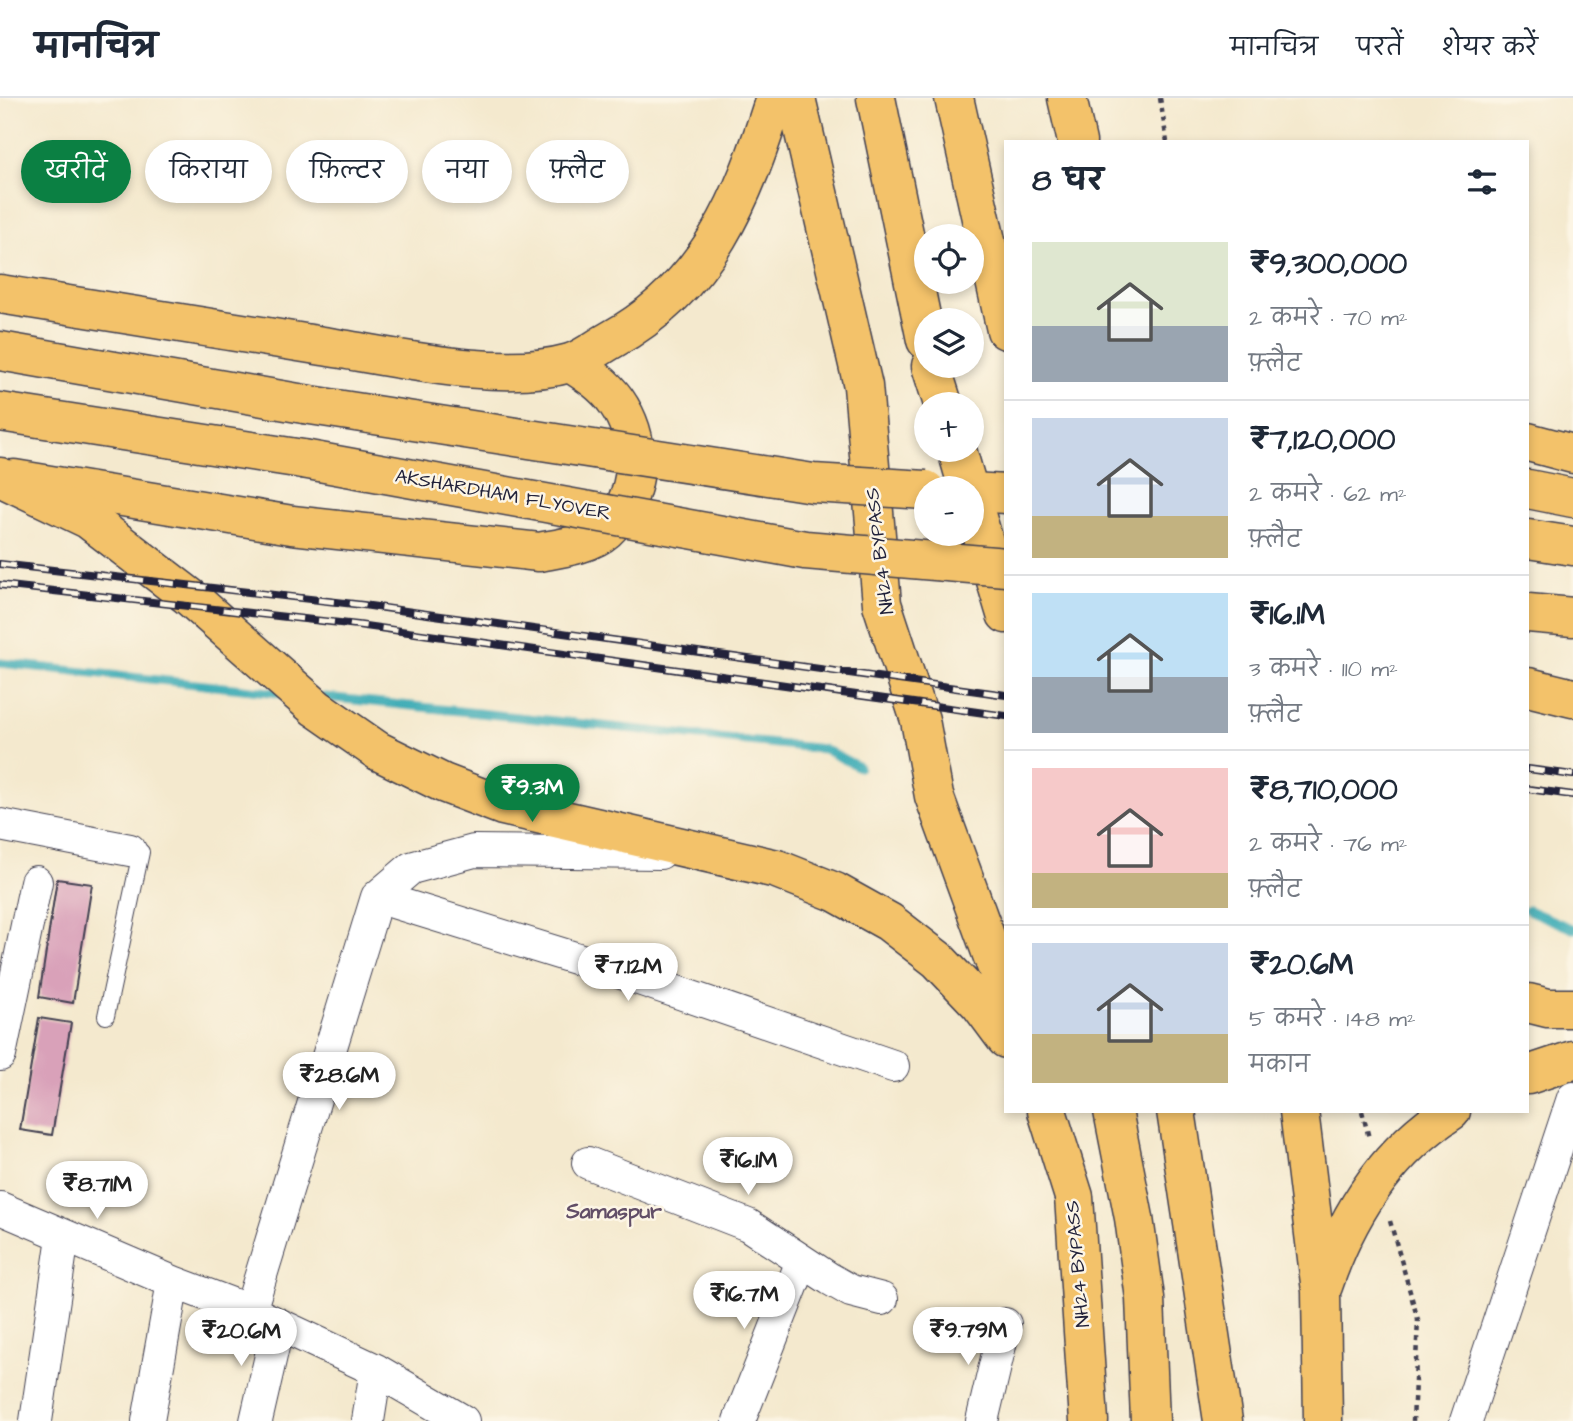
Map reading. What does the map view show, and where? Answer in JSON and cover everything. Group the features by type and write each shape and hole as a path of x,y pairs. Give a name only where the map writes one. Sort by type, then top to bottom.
{"main road":[{"path":"0,294 443,365 519,370 571,363 634,327 688,279 730,220 758,153 775,98"},
{"name":"NH24 BYPASS","path":"796,98 863,386 882,604 920,720 934,796 1004,988"},
{"path":"876,98 919,308"},
{"path":"954,98 1004,321"},
{"path":"1067,98 1077,140"},
{"path":"0,351 304,404 813,483 914,489"},
{"path":"0,477 292,525 539,552 579,544 605,531 634,488 636,457 630,428 616,401 603,387 571,363"},
{"name":"AKSHARDHAM FLYOVER","path":"0,412 303,459 805,550 1004,567"},
{"path":"1529,442 1573,454"},
{"path":"0,477 88,519 191,598 316,708 378,751 443,783 503,806 777,869 823,887 889,922 938,960 981,1004 1004,1036"},
{"path":"1529,489 1573,498"},
{"path":"984,492 1004,494"},
{"path":"1529,539 1573,546"},
{"path":"984,541 1004,607"},
{"path":"1529,613 1573,617"},
{"path":"1529,687 1573,698"},
{"path":"1529,1003 1548,1008 1573,1008"},
{"path":"1529,1075 1573,1060"},
{"name":"NH24 BYPASS","path":"1048,1113 1074,1197 1088,1421"},
{"path":"1113,1113 1134,1218 1145,1298 1150,1421"},
{"path":"1176,1113 1223,1421"},
{"path":"1299,1113 1321,1292 1323,1421"},
{"path":"1321,1292 1337,1243 1362,1198 1394,1158 1448,1113"}],"street":[{"path":"0,825 130,850"},
{"path":"250,1311 377,897 411,868 474,851 717,855"},
{"path":"0,1055 36,882"},
{"path":"377,897 604,967 893,1066"},
{"path":"1466,1421 1564,1162 1573,1098"},
{"path":"588,1163 748,1225 851,1291 882,1299"},
{"path":"0,1208 62,1237 250,1311 376,1370 463,1421"},
{"path":"36,1421 62,1237"},
{"path":"739,1421 802,1261"},
{"path":"148,1421 173,1282"},
{"path":"982,1421 1005,1324"},
{"path":"256,1421 278,1325"},
{"path":"368,1421 376,1370"}],"lane":[{"path":"106,1016 141,852 130,850"}],"path":[{"path":"1160,98 1167,140"},
{"path":"1362,1113 1418,1320 1413,1421"}],"building":[{"path":"57,879 92,884 73,1003 39,997"},
{"path":"39,1018 71,1023 52,1135 20,1130"}],"waterway":[{"path":"0,663 280,693"},
{"path":"325,697 824,749 859,767"},
{"path":"1529,910 1573,929"}],"railway":[{"path":"0,564 363,605 1004,695"},
{"path":"0,585 358,625 1004,716"},
{"path":"1529,769 1573,775"},
{"path":"1529,789 1573,795"}],"district":[{"name":"Samaspur","path":"614,1211"}]}
